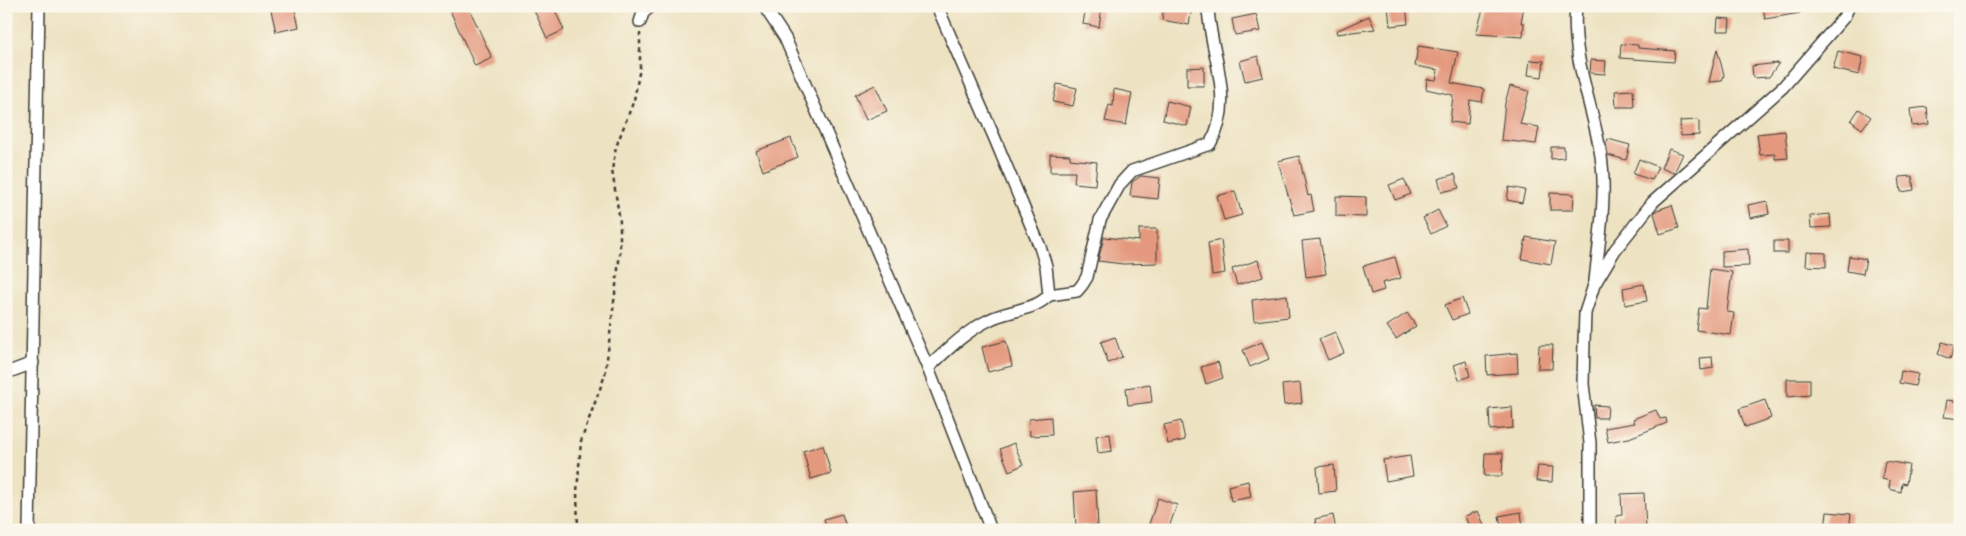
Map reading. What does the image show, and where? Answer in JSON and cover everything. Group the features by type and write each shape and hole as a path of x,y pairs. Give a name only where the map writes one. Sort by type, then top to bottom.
{"street":[{"path":"29,530 39,6"},
{"path":"640,22 643,13 651,6"},
{"path":"764,6 785,38 928,368 990,530"},
{"path":"937,6 1040,247 1046,266 1049,295"},
{"path":"928,368 955,343 988,320 1042,303 1049,295 1077,291 1087,276 1100,220 1120,184 1132,172 1210,144 1216,133 1220,116 1222,79 1214,58 1208,6"},
{"path":"1576,6 1574,26 1576,50 1600,154 1604,180 1594,285 1585,313 1584,384 1590,444 1590,530"},
{"path":"1594,285 1615,250 1653,202 1783,87 1844,17 1849,6"},
{"path":"6,373 33,363"}],"path":[{"path":"578,530 577,492 581,442 605,375 620,253 620,222 612,170 616,147 634,100 640,68 640,22"}],"building":[{"path":"270,6 294,6 299,27 276,32"},
{"path":"448,6 468,6 492,58 475,66"},
{"path":"532,6 553,6 564,30 547,38"},
{"path":"1086,6 1102,6 1099,27 1083,24"},
{"path":"1164,6 1192,6 1189,25 1162,20"},
{"path":"1388,6 1406,6 1408,24 1390,26"},
{"path":"1484,6 1524,6 1521,23 1524,23 1523,37 1476,34"},
{"path":"1763,6 1800,6 1800,13 1765,19"},
{"path":"1256,14 1260,31 1235,35 1232,19"},
{"path":"1369,16 1375,29 1337,34 1336,31"},
{"path":"1718,18 1730,19 1729,31 1717,31"},
{"path":"1621,44 1638,45 1638,48 1675,51 1674,62 1620,58"},
{"path":"1418,46 1458,52 1451,83 1484,89 1482,102 1470,100 1468,124 1450,122 1453,95 1426,89 1427,79 1436,80 1438,70 1415,66"},
{"path":"1717,49 1724,75 1722,81 1709,82"},
{"path":"1838,51 1863,57 1859,75 1833,69"},
{"path":"1258,56 1263,77 1245,81 1240,61"},
{"path":"1530,60 1544,61 1542,77 1528,75"},
{"path":"1591,60 1606,61 1605,74 1590,73"},
{"path":"1779,63 1769,77 1753,78 1752,66"},
{"path":"1204,67 1204,86 1187,86 1187,68"},
{"path":"1057,84 1077,88 1073,106 1053,102"},
{"path":"875,85 887,111 866,120 855,95"},
{"path":"1510,86 1529,91 1520,124 1539,127 1536,144 1501,140 1505,103"},
{"path":"1114,89 1132,93 1126,125 1105,121 1109,105 1113,106"},
{"path":"1633,90 1634,107 1616,107 1615,91"},
{"path":"1167,101 1191,107 1187,126 1163,120"},
{"path":"1927,107 1929,124 1912,126 1910,109"},
{"path":"1859,109 1871,117 1862,129 1851,121"},
{"path":"1699,120 1699,135 1681,136 1680,121"},
{"path":"1785,131 1788,158 1775,159 1775,154 1760,155 1757,134"},
{"path":"791,138 798,157 763,171 756,151"},
{"path":"1608,139 1630,145 1626,160 1608,155 1606,144"},
{"path":"1551,147 1564,147 1564,158 1551,159"},
{"path":"1669,149 1683,154 1674,173 1661,168"},
{"path":"1050,154 1070,155 1070,159 1097,162 1095,185 1074,183 1075,172 1050,172"},
{"path":"1299,156 1308,196 1311,195 1314,211 1294,215 1278,161"},
{"path":"1639,159 1658,167 1652,180 1633,174"},
{"path":"1455,174 1459,188 1442,192 1438,179"},
{"path":"1141,176 1160,178 1158,199 1130,196 1132,182"},
{"path":"1912,176 1914,190 1901,192 1899,177"},
{"path":"1404,179 1411,194 1395,200 1389,185"},
{"path":"1509,187 1525,190 1522,203 1507,200"},
{"path":"1235,191 1242,215 1224,220 1217,196"},
{"path":"1550,193 1574,194 1573,210 1550,210"},
{"path":"1336,196 1366,197 1366,217 1336,216"},
{"path":"1767,201 1769,214 1750,218 1748,205"},
{"path":"1672,205 1679,228 1660,234 1654,213 1657,210"},
{"path":"1438,210 1446,226 1431,234 1423,218"},
{"path":"1830,214 1831,227 1811,228 1810,216"},
{"path":"1139,229 1157,229 1157,263 1123,264 1098,261 1104,237 1139,241"},
{"path":"1526,237 1555,242 1551,264 1522,259"},
{"path":"1320,239 1326,274 1306,277 1302,241"},
{"path":"1221,240 1225,273 1212,275 1208,243"},
{"path":"1774,241 1788,241 1788,253 1774,253"},
{"path":"1748,249 1749,266 1722,267 1722,251"},
{"path":"1807,252 1826,253 1826,267 1806,266"},
{"path":"1849,256 1866,259 1863,274 1847,271"},
{"path":"1395,257 1401,278 1382,283 1384,290 1371,294 1363,266"},
{"path":"1258,260 1263,277 1237,285 1232,269"},
{"path":"1710,269 1732,272 1727,312 1734,313 1731,335 1696,330 1699,308 1706,309"},
{"path":"1644,284 1647,301 1625,305 1623,288"},
{"path":"1287,295 1289,317 1254,321 1252,300"},
{"path":"1462,298 1468,314 1452,320 1445,305"},
{"path":"1407,313 1416,326 1396,339 1387,326"},
{"path":"1335,332 1344,353 1328,360 1319,339"},
{"path":"1115,337 1122,357 1108,363 1101,342"},
{"path":"1006,341 1012,366 988,372 982,347"},
{"path":"1262,342 1269,359 1250,367 1243,350"},
{"path":"1942,342 1955,346 1950,359 1938,354"},
{"path":"1539,345 1553,345 1552,369 1538,369"},
{"path":"1517,353 1518,373 1487,375 1486,356"},
{"path":"1712,357 1713,368 1701,370 1700,358"},
{"path":"1466,361 1470,376 1459,380 1454,365"},
{"path":"1218,362 1223,378 1206,384 1201,367"},
{"path":"1901,371 1918,374 1915,386 1899,383"},
{"path":"1787,379 1810,379 1810,395 1787,397"},
{"path":"1300,383 1302,403 1284,405 1282,385"},
{"path":"1150,384 1152,402 1128,405 1126,388"},
{"path":"1765,400 1771,418 1745,427 1739,409"},
{"path":"1947,400 1960,402 1960,419 1944,417"},
{"path":"1594,405 1608,406 1607,418 1595,418"},
{"path":"1512,407 1513,428 1490,430 1489,409"},
{"path":"1656,410 1660,419 1666,418 1667,423 1629,438 1608,442 1605,428 1635,423 1633,419"},
{"path":"1051,417 1052,435 1030,436 1029,419"},
{"path":"1181,421 1185,440 1168,444 1164,425"},
{"path":"1110,434 1112,451 1098,453 1096,436"},
{"path":"1014,443 1023,465 1009,471 1000,449"},
{"path":"823,445 831,473 811,479 803,451"},
{"path":"1485,453 1503,453 1502,476 1484,476"},
{"path":"1410,456 1413,476 1386,481 1383,460"},
{"path":"1885,461 1909,465 1906,484 1902,483 1901,492 1889,489 1890,481 1882,479"},
{"path":"1334,465 1336,491 1319,493 1317,467"},
{"path":"1538,466 1553,467 1552,482 1536,481"},
{"path":"1248,481 1251,497 1231,501 1228,486"},
{"path":"1096,490 1098,525 1076,526 1074,492"},
{"path":"1644,493 1646,528 1617,529 1616,516 1622,515 1621,494"},
{"path":"1158,498 1177,505 1168,530 1147,530"},
{"path":"1478,511 1484,525 1470,530 1465,516"},
{"path":"1521,512 1523,527 1502,530 1499,516"},
{"path":"1827,512 1851,514 1849,530 1825,530"},
{"path":"842,514 847,530 827,530 824,519"},
{"path":"1333,515 1336,530 1317,530 1315,519"}]}
